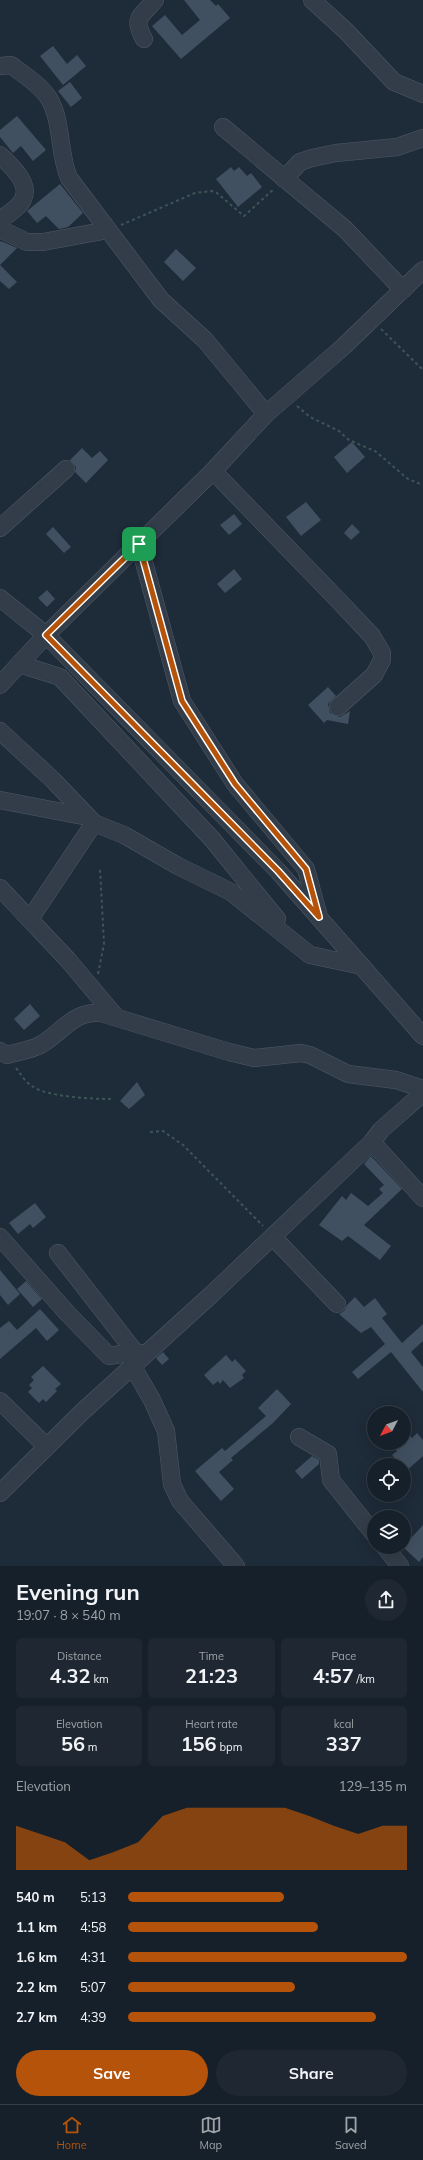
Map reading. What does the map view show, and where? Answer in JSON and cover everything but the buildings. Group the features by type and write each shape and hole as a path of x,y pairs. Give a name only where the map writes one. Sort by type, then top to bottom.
{"street":[{"path":"144,39 137,26 137,21 155,0"},
{"path":"312,0 346,31 394,82 423,94"},
{"path":"0,66 11,65 40,88 48,98 57,126 64,166 69,178 161,300 205,340 266,414"},
{"path":"223,127 345,229 403,290"},
{"path":"284,179 300,162 312,158 349,151 397,146 423,138"},
{"path":"0,155 19,176 25,190 23,200 0,220"},
{"path":"0,229 27,242 43,242 108,230"},
{"path":"0,685 46,635 213,471 266,414 372,320 423,270"},
{"path":"0,528 66,469"},
{"path":"213,471 372,636 382,653 382,660 374,675 338,707"},
{"path":"139,544 182,701 235,784 306,869 319,917"},
{"path":"0,598 46,635 278,871 423,1036"},
{"path":"19,664 60,677 212,840 297,944"},
{"path":"0,731 53,780 91,820"},
{"path":"0,800 91,820 124,835 178,866 231,892 310,955 362,966"},
{"path":"30,919 91,820"},
{"path":"0,888 68,960 117,1018"},
{"path":"3,1053 41,1044 78,1017 88,1012 102,1013 229,1052 254,1058 301,1053 310,1055 348,1074 396,1080 423,1088"},
{"path":"0,1493 138,1358 273,1237 372,1142 381,1130 423,1093"},
{"path":"372,1142 423,1198"},
{"path":"0,1237 68,1314 109,1356 138,1358"},
{"path":"273,1237 337,1304"},
{"path":"58,1253 138,1358 152,1400 166,1431 172,1484 175,1491 180,1501 236,1566"},
{"path":"0,1401 47,1448"},
{"path":"299,1437 328,1454 331,1480 367,1525"},
{"path":"391,1554 400,1566"}],"path":[{"path":"108,230 167,207 195,193 212,191 217,193 244,216 254,209 284,179"},
{"path":"372,320 423,370"},
{"path":"286,396 310,417 339,431 348,440 374,450 408,479 423,485"},
{"path":"94,992 104,944 100,868"},
{"path":"3,1053 23,1078 33,1087 46,1092 86,1099 111,1099"},
{"path":"150,1132 163,1131 183,1146 273,1237"}],"route":[{"path":"139,544 182,701 235,784 306,869 319,917 278,871 46,635 139,544"}]}
